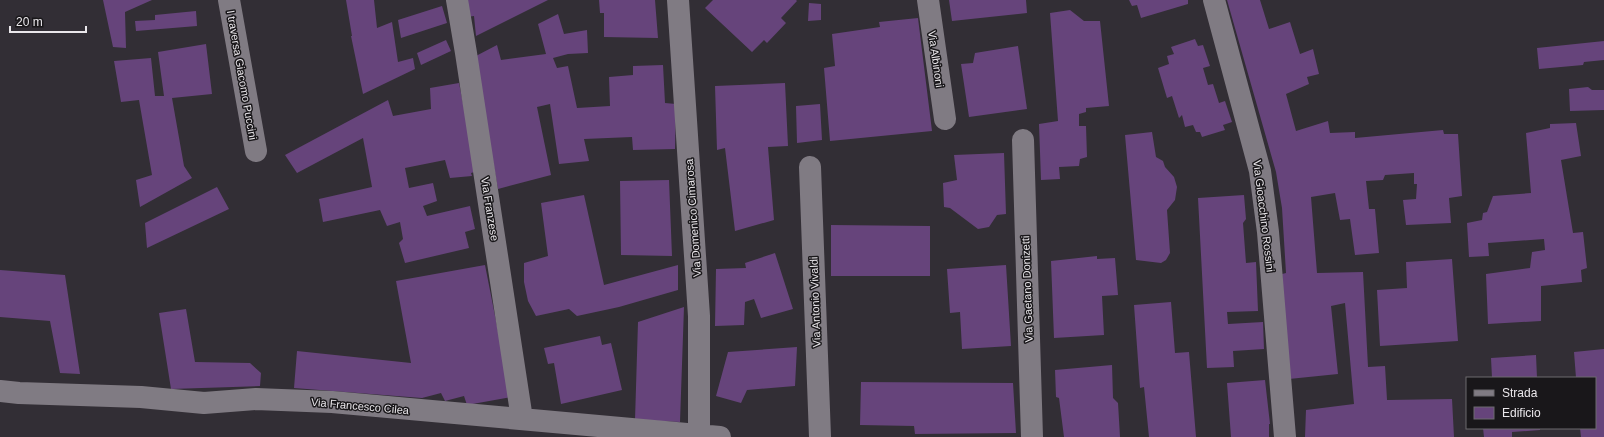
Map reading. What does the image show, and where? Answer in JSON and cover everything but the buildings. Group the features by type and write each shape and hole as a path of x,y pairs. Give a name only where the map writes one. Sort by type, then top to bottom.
{"street":[{"name":"I traversa Giacomo Puccini","path":"229,0 256,151"},
{"name":"Via Franzese","path":"457,0 522,419"},
{"name":"Via Domenico Cimarosa","path":"678,0 699,316 710,436"},
{"name":"Via Albinoni","path":"928,0 945,119"},
{"name":"Via Gioacchino Rossini","path":"1214,0 1260,171 1268,232 1285,437"},
{"name":"Via Gaetano Donizetti","path":"1023,140 1032,437"},
{"name":"Via Antonio Vivaldi","path":"810,167 820,437"},
{"name":"Via Francesco Cilea","path":"0,391 141,397 204,403 256,399 332,402 710,436"}]}
